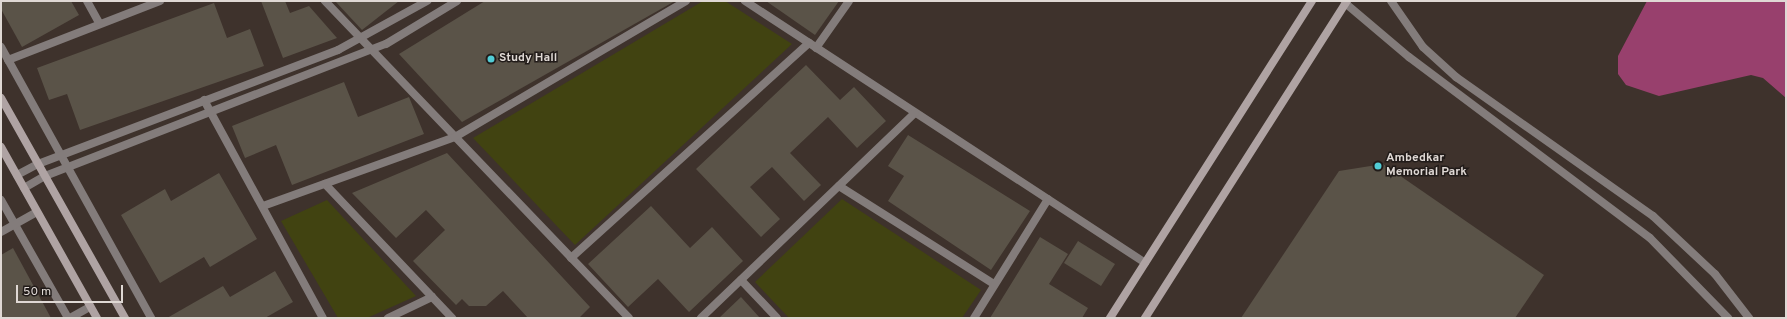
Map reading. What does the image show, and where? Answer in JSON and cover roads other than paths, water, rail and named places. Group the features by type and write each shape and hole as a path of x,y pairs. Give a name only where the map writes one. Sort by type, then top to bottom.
{"street":[{"path":"87,1 100,24"},
{"path":"8,60 160,1"},
{"path":"325,1 371,51 629,318"},
{"path":"17,175 38,164 360,38 427,1"},
{"path":"263,206 455,137 686,1"},
{"path":"745,1 1145,263"},
{"path":"816,48 850,1"},
{"path":"1110,318 1312,1"},
{"path":"1391,1 1423,47 1456,77 1653,216 1715,274 1749,318"},
{"path":"24,188 45,176 371,51 453,2"},
{"path":"1145,318 1345,2 1409,57 1650,238 1728,318"},
{"path":"571,258 809,43"},
{"path":"1,47 151,318"},
{"path":"1,98 125,318"},
{"path":"204,100 324,318"},
{"path":"701,318 915,113"},
{"path":"1,147 96,318"},
{"path":"325,184 452,318"},
{"path":"839,186 994,284"},
{"path":"974,318 1048,199"},
{"path":"1,200 69,318 90,307"},
{"path":"1,232 38,212"},
{"path":"741,280 777,318"},
{"path":"388,318 432,297"}],"place":[{"name":"Study Hall","path":"491,59"},
{"name":"Ambedkar Memorial Park","path":"1378,166"}]}
